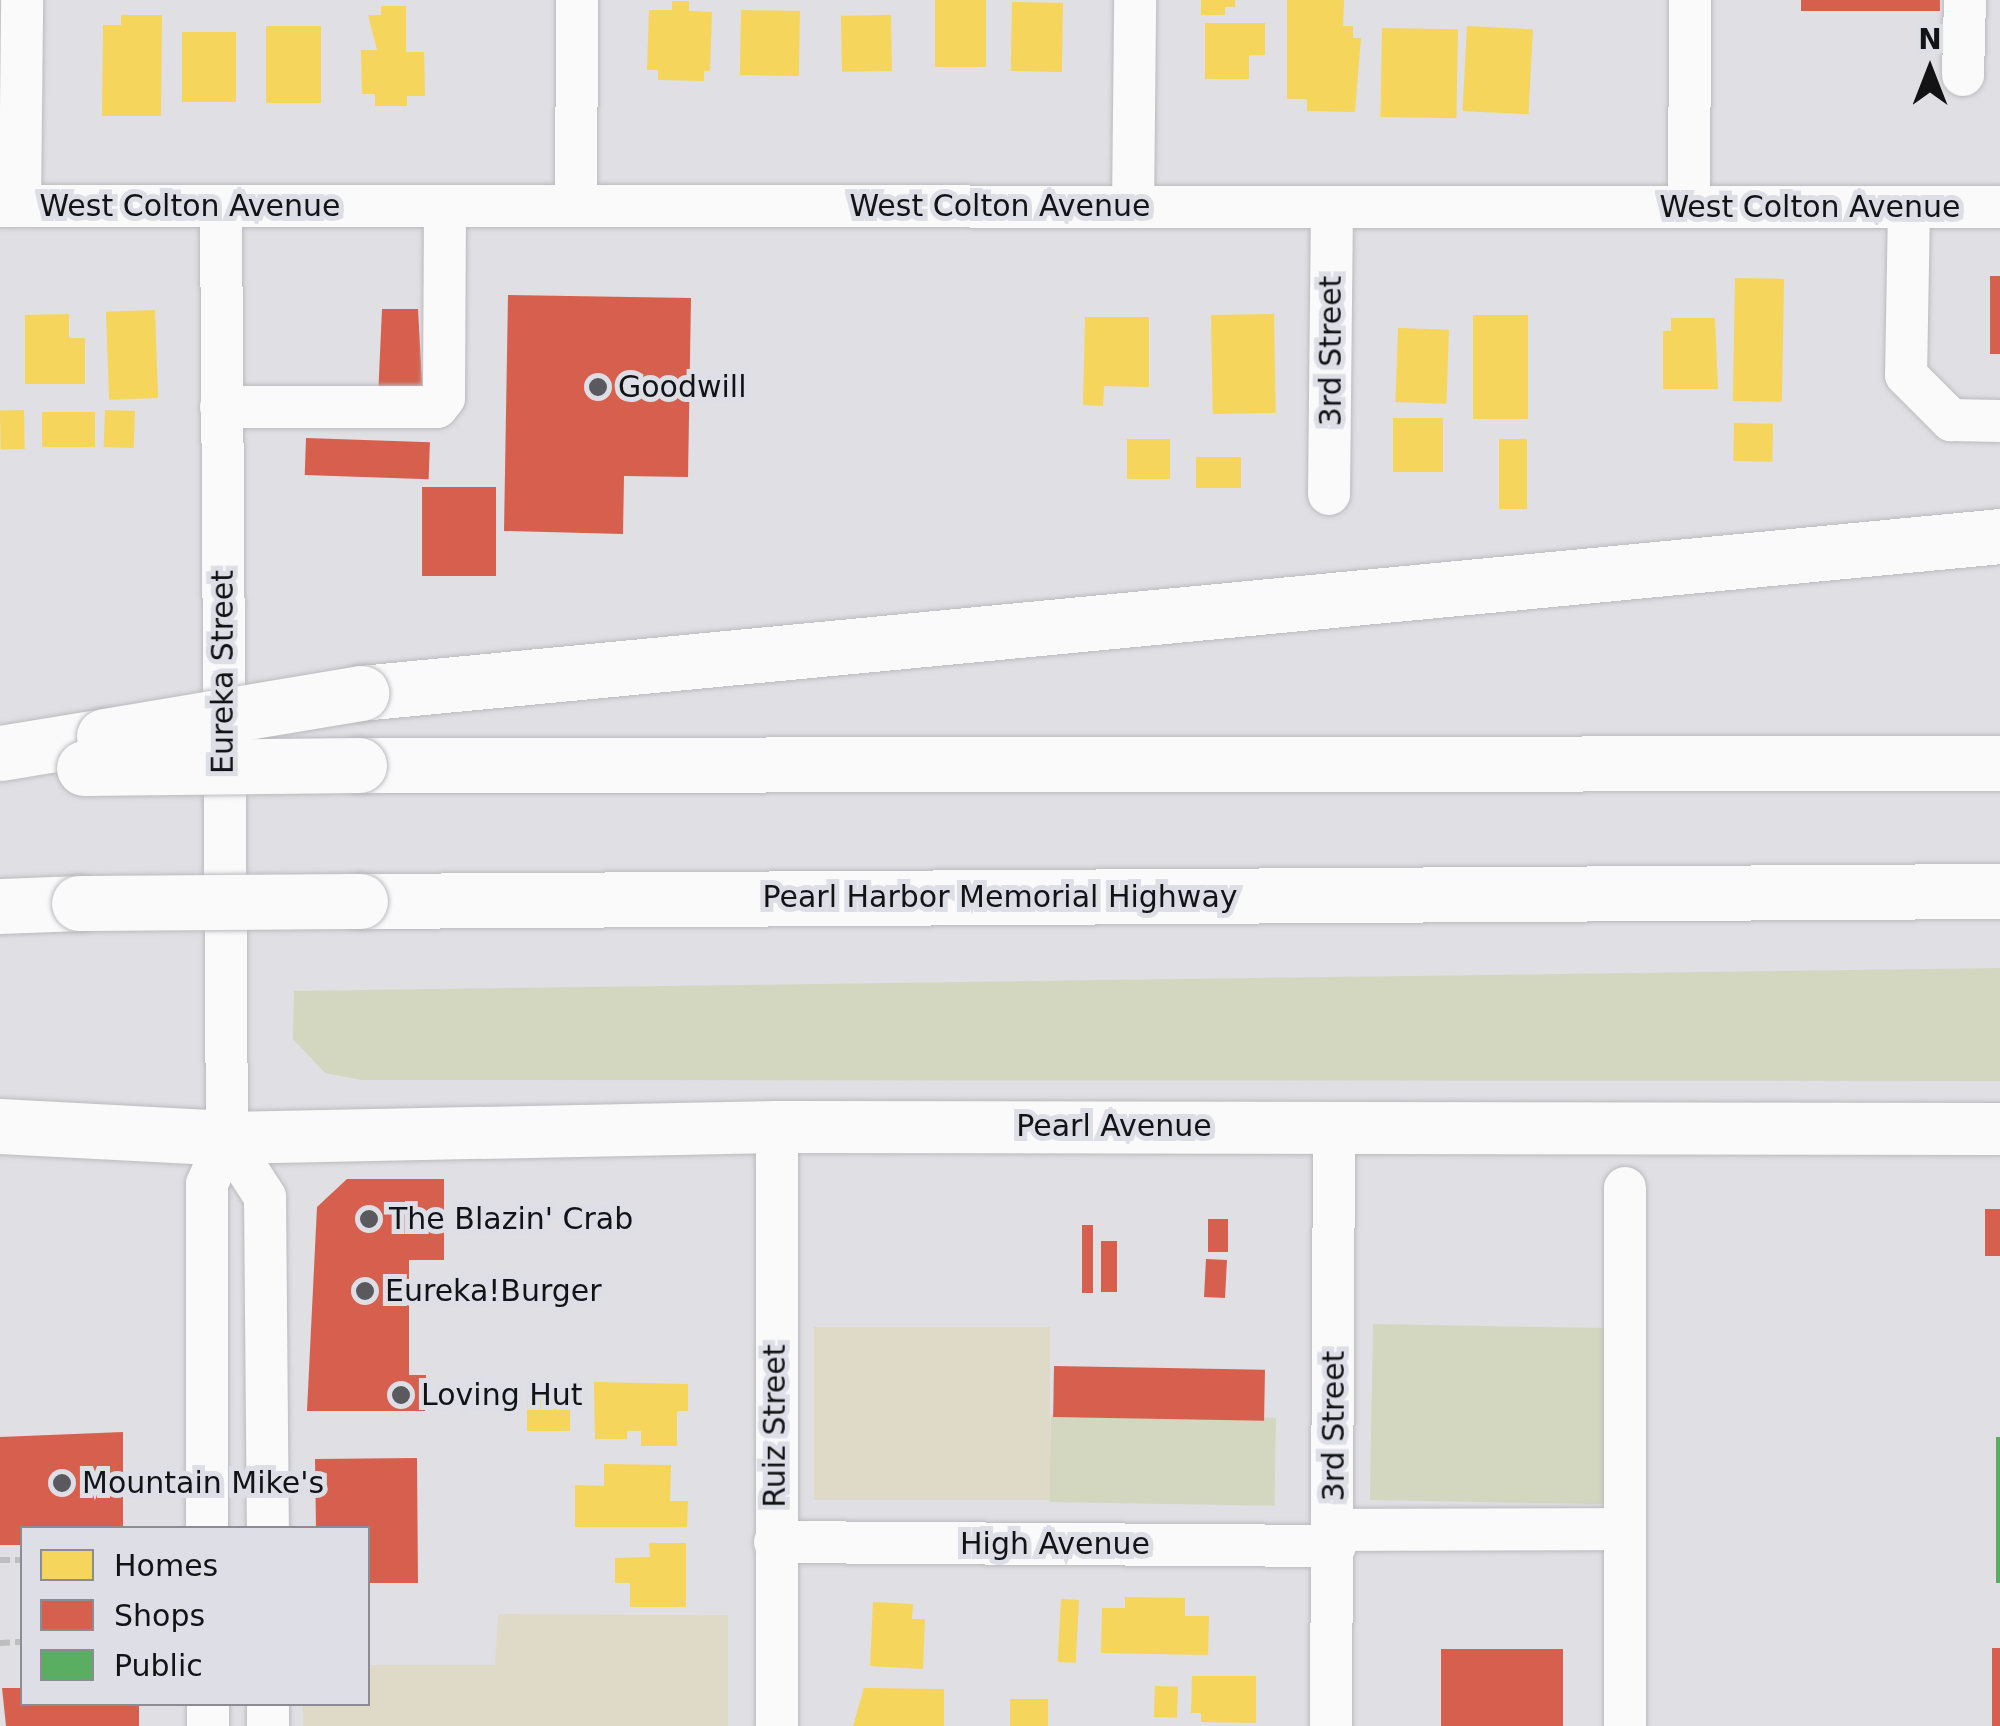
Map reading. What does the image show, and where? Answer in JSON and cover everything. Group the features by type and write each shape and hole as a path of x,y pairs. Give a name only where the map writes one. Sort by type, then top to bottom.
{"highway":[{"path":"0,767 94,752 361,694 2000,536"},
{"path":"1934,762 2000,737"},
{"path":"0,752 94,752 358,765 2000,763"},
{"name":"Pearl Harbor Memorial Highway","path":"0,906 2000,891"},
{"path":"0,1126 227,1138"}],"main road":[{"name":"Pearl Avenue","path":"227,1138 777,1127 2000,1129"}],"street":[{"path":"10,206 22,0"},
{"path":"576,0 576,206"},
{"path":"1133,207 1135,0"},
{"path":"1690,0 1690,208"},
{"path":"1963,76 1965,0"},
{"name":"West Colton Avenue","path":"10,206 2000,207"},
{"name":"Eureka Street","path":"221,206 227,1138"},
{"path":"220,407 437,408 444,398 445,206"},
{"path":"1909,207 1906,375 1952,420 2000,420"},
{"name":"3rd Street","path":"1330,494 1332,208"},
{"name":"3rd Street","path":"1331,1726 1334,1126"},
{"name":"Ruiz Street","path":"776,1726 777,1127"},
{"path":"207,1526 207,1184 227,1138"},
{"path":"227,1138 264,1196 268,1526"},
{"path":"1625,1188 1625,1726"},
{"name":"High Avenue","path":"775,1542 1334,1538 1625,1529"}],"green space":[{"path":"2000,968 2000,1081 362,1080 325,1073 293,1039 294,991"},
{"path":"1373,1324 1608,1328 1605,1504 1370,1500"},
{"path":"1051,1414 1276,1418 1274,1506 1049,1502"}],"sand":[{"path":"814,1327 1050,1327 1050,1500 814,1500"},
{"path":"498,1614 728,1615 728,1726 303,1726 303,1706 370,1706 370,1665 495,1665"}],"building: Homes":[{"path":"935,0 986,0 986,67 935,67"},
{"path":"1201,0 1235,0 1235,7 1225,7 1225,15 1201,15"},
{"path":"1287,0 1344,0 1343,26 1353,26 1353,38 1361,38 1355,112 1307,111 1307,99 1287,99"},
{"path":"672,1 689,1 689,11 712,12 710,71 704,71 704,81 658,80 658,70 647,70 649,10 672,10"},
{"path":"1012,2 1063,3 1062,72 1011,71"},
{"path":"381,6 406,6 406,52 424,52 425,96 407,96 407,106 375,106 375,94 362,94 361,50 377,50 368,15 381,15"},
{"path":"741,10 800,11 799,76 740,75"},
{"path":"121,15 162,15 161,116 102,116 103,25 121,25"},
{"path":"891,15 892,71 842,72 841,16"},
{"path":"1205,23 1265,23 1265,55 1249,55 1249,79 1205,79"},
{"path":"266,26 321,26 321,103 266,103"},
{"path":"1467,26 1533,29 1528,114 1463,111"},
{"path":"1382,28 1458,29 1456,118 1380,117"},
{"path":"182,32 236,32 236,102 182,102"},
{"path":"1735,278 1784,279 1782,402 1733,401"},
{"path":"155,310 158,398 109,400 106,312"},
{"path":"69,314 69,338 85,338 85,384 25,384 25,315"},
{"path":"1274,314 1276,413 1213,414 1211,315"},
{"path":"1473,315 1528,315 1528,419 1473,419"},
{"path":"1085,317 1149,317 1149,387 1104,386 1103,406 1083,405"},
{"path":"1671,318 1715,318 1718,389 1663,389 1663,331 1671,331"},
{"path":"1398,328 1449,330 1446,404 1395,402"},
{"path":"0,410 24,410 25,449 1,449"},
{"path":"105,410 135,411 134,448 104,447"},
{"path":"42,412 95,412 95,447 42,447"},
{"path":"1393,418 1443,418 1443,472 1393,472"},
{"path":"1734,423 1773,424 1772,462 1733,461"},
{"path":"1127,439 1170,439 1170,479 1127,479"},
{"path":"1499,439 1527,439 1527,509 1499,509"},
{"path":"1196,457 1241,457 1241,488 1196,488"},
{"path":"594,1382 688,1384 688,1411 677,1411 677,1446 641,1446 641,1431 627,1431 627,1439 595,1439"},
{"path":"527,1397 570,1397 570,1431 527,1431"},
{"path":"604,1464 671,1465 670,1501 688,1501 687,1527 575,1527 575,1485 604,1486"},
{"path":"649,1543 686,1543 686,1607 630,1607 630,1583 615,1583 615,1558 650,1557"},
{"path":"1125,1597 1185,1598 1185,1616 1209,1616 1208,1655 1101,1653 1102,1608 1125,1608"},
{"path":"1061,1599 1079,1600 1076,1663 1058,1662"},
{"path":"873,1602 913,1604 912,1619 925,1619 923,1669 870,1666"},
{"path":"1192,1676 1256,1676 1256,1723 1201,1722 1201,1713 1191,1713"},
{"path":"1155,1686 1178,1687 1177,1718 1154,1717"},
{"path":"864,1688 944,1689 944,1726 853,1726"},
{"path":"1010,1699 1048,1699 1048,1726 1010,1726"}],"building: Shops":[{"path":"1801,0 1940,0 1940,11 1801,11"},
{"path":"1990,276 2000,276 2000,354 1990,354"},
{"name":"Goodwill","path":"508,295 691,298 688,477 624,476 623,534 504,531"},
{"path":"382,309 418,309 423,399 378,398"},
{"path":"306,438 430,442 429,479 305,475"},
{"path":"422,487 496,487 496,576 422,576"},
{"path":"347,1179 444,1179 444,1260 409,1260 409,1375 426,1375 425,1411 307,1411 317,1207"},
{"path":"1985,1209 2000,1209 2000,1256 1985,1256"},
{"path":"1208,1219 1228,1219 1228,1252 1208,1252"},
{"path":"1082,1225 1093,1225 1093,1293 1082,1293"},
{"path":"1101,1241 1117,1241 1117,1292 1101,1292"},
{"path":"1206,1259 1227,1260 1225,1298 1204,1297"},
{"path":"1054,1366 1265,1370 1264,1421 1053,1417"},
{"name":"Mountain Mike's","path":"123,1432 123,1526 20,1526 20,1545 0,1545 0,1437"},
{"path":"417,1458 418,1583 370,1583 370,1526 316,1526 315,1459"},
{"path":"1992,1648 2000,1648 2000,1726 1992,1726"},
{"path":"1441,1649 1563,1649 1563,1726 1441,1726"},
{"path":"2,1688 20,1688 20,1706 139,1706 139,1726 6,1726"}],"building: Public":[{"path":"1996,1437 2000,1437 2000,1583 1996,1583"}],"place":[{"name":"Goodwill","path":"598,387"},
{"name":"The Blazin' Crab","path":"369,1219"},
{"name":"Eureka!Burger","path":"365,1291"},
{"name":"Loving Hut","path":"401,1395"},
{"name":"Mountain Mike's","path":"62,1483"}]}
